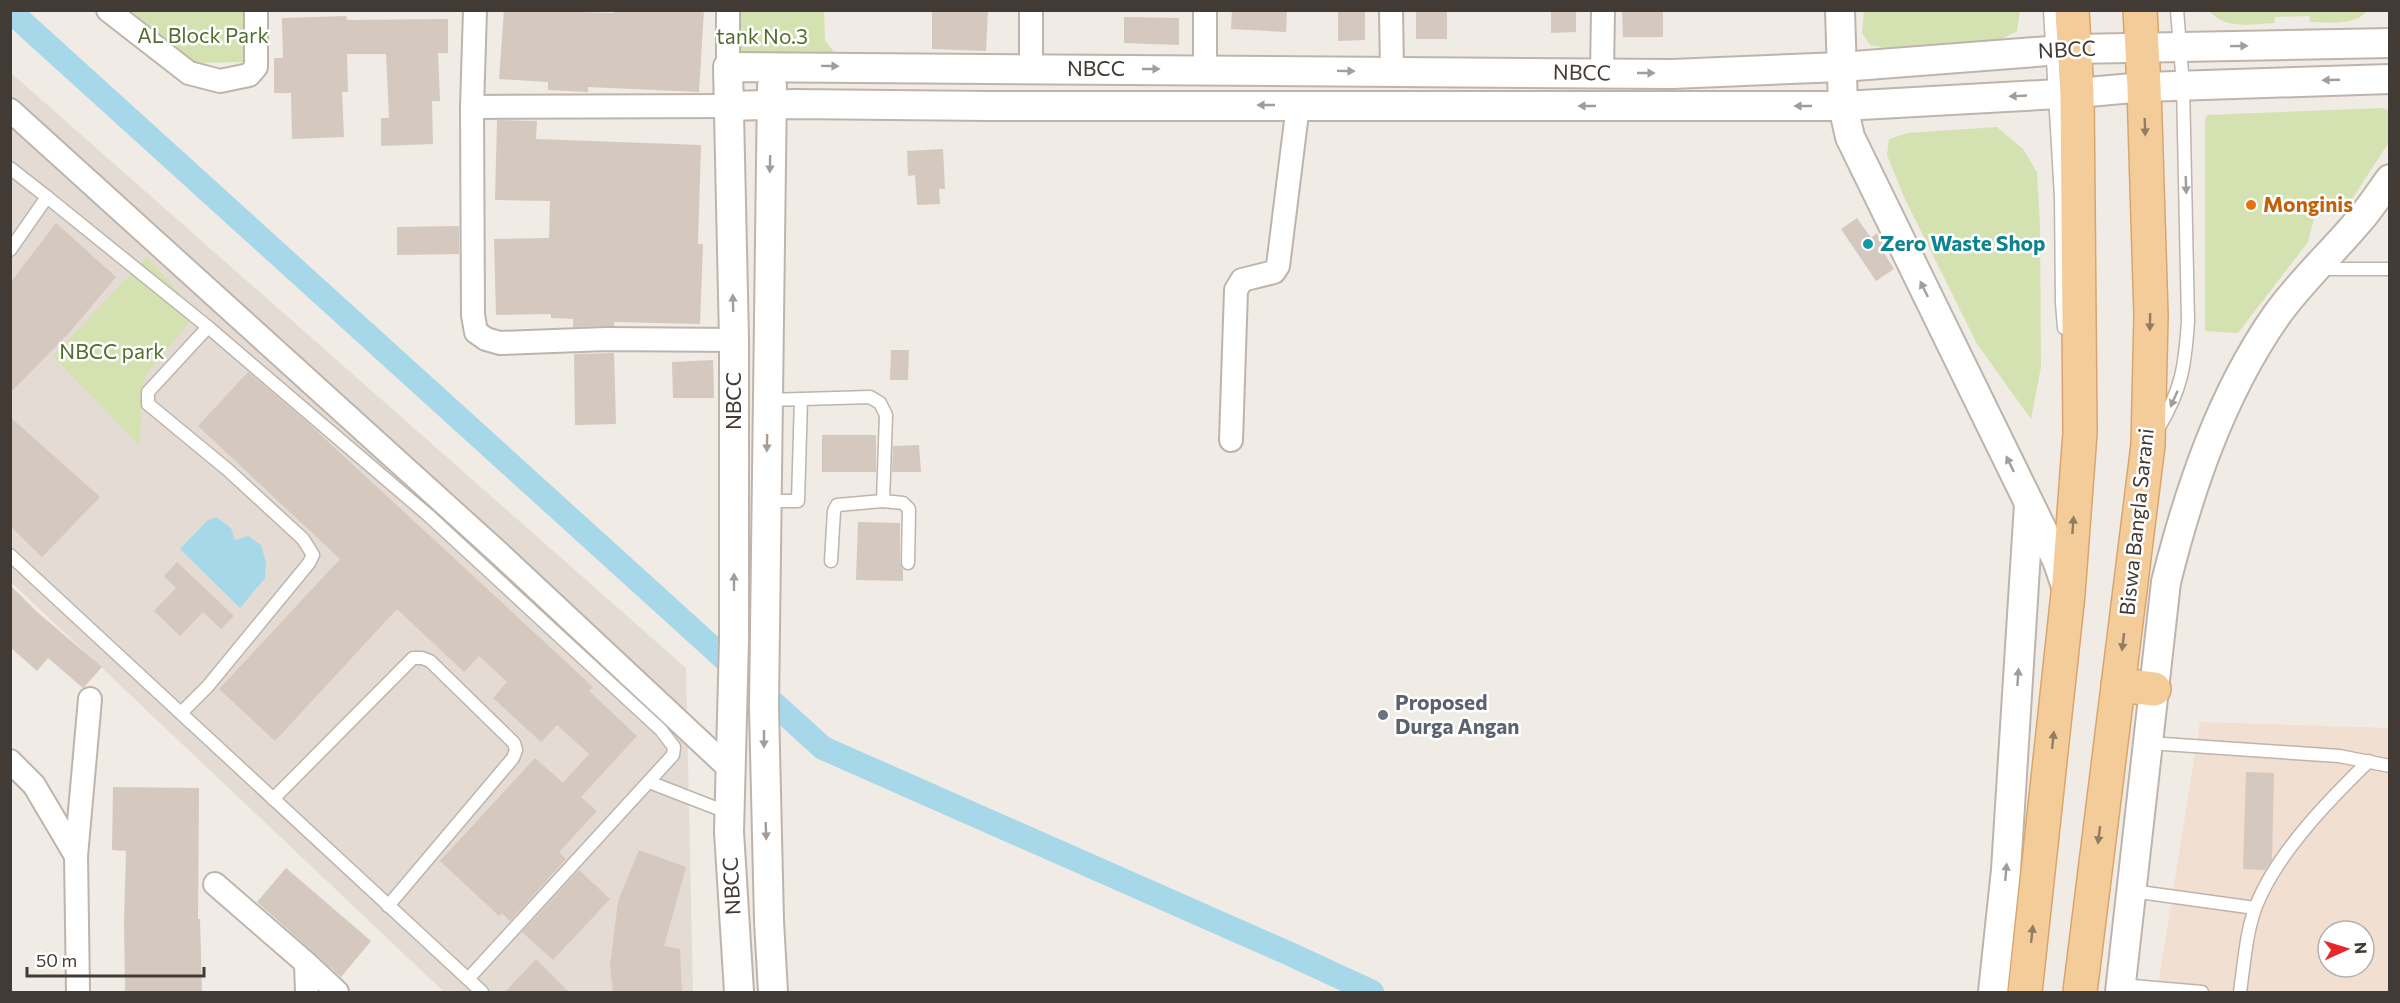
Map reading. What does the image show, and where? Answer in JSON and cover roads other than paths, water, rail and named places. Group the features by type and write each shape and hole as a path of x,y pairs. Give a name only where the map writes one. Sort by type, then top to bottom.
{"main road":[{"path":"2025,993 2068,594 2080,433 2064,49 2072,10"},
{"name":"Biswa Bangla Sarani","path":"2080,993 2148,445 2151,316 2140,10"},
{"path":"2118,685 2154,689"}],"street":[{"path":"108,10 189,73 220,81 249,75 256,67 256,10"},
{"path":"475,10 472,107 473,315 476,332 486,339 500,343 606,339 734,340"},
{"path":"728,10 728,67"},
{"path":"1031,68 1032,10"},
{"path":"1205,10 1205,69"},
{"path":"1391,10 1392,71"},
{"path":"1602,73 1603,10"},
{"path":"1840,10 1843,106 1850,137 2057,560 2068,594"},
{"name":"NBCC","path":"739,993 729,813 734,641 734,340 728,67 1672,74 1841,67 2064,49 2390,43"},
{"path":"772,66 764,772 773,993"},
{"path":"472,107 1843,106 2183,85 2390,79"},
{"path":"1231,440 1236,290 1242,280 1274,272 1278,266 1298,105"},
{"path":"10,110 731,762"},
{"path":"2121,989 2166,582 2184,518 2214,432 2261,340 2313,269 2358,223 2390,179"},
{"path":"1994,993 2006,870 2029,503"},
{"path":"78,993 76,856 90,699"},
{"path":"732,699 764,707"},
{"path":"10,761 34,785 76,856"},
{"path":"10,786 34,785"},
{"path":"214,884 306,963 337,993"},
{"path":"306,963 307,993"}],"lane":[{"path":"2050,10 2064,49"},
{"path":"2148,445 2173,404 2186,357 2188,248 2183,85 2177,10"},
{"path":"10,168 208,327 428,515 661,730 674,747 673,755 468,979"},
{"path":"10,250 47,197"},
{"path":"2313,269 2390,269"},
{"path":"183,712 208,686 309,563 313,555 303,539 228,470 148,404 146,399 148,392 208,327"},
{"path":"768,400 870,397 880,403 886,415 883,501"},
{"path":"767,501 798,501 801,399"},
{"path":"831,561 834,511 837,505 883,501 903,503 909,509 908,563"},
{"path":"10,555 159,693 183,712 273,800 482,993"},
{"path":"273,800 413,658 422,657 430,661 514,742 516,750 513,758 388,906"},
{"path":"2149,743 2339,756 2390,766"},
{"path":"2240,993 2255,908 2271,873 2333,796 2369,761"},
{"path":"649,782 729,813"},
{"path":"2132,891 2255,908"},
{"path":"2121,989 2202,993"}],"water":[{"path":"216,517 231,528 235,540 248,536 261,545 266,563 265,578 240,608 180,549 207,521"}],"waterway":[{"path":"10,11 823,748 1372,992"}],"place":[{"name":"Monginis","path":"2251,205"},
{"name":"Zero Waste Shop","path":"1868,244"},
{"name":"Proposed Durga Angan","path":"1383,715"}],"park label":[{"name":"AL Block Park","path":"203,36"},
{"name":"tank No.3","path":"762,37"},
{"name":"NBCC park","path":"112,352"}]}
